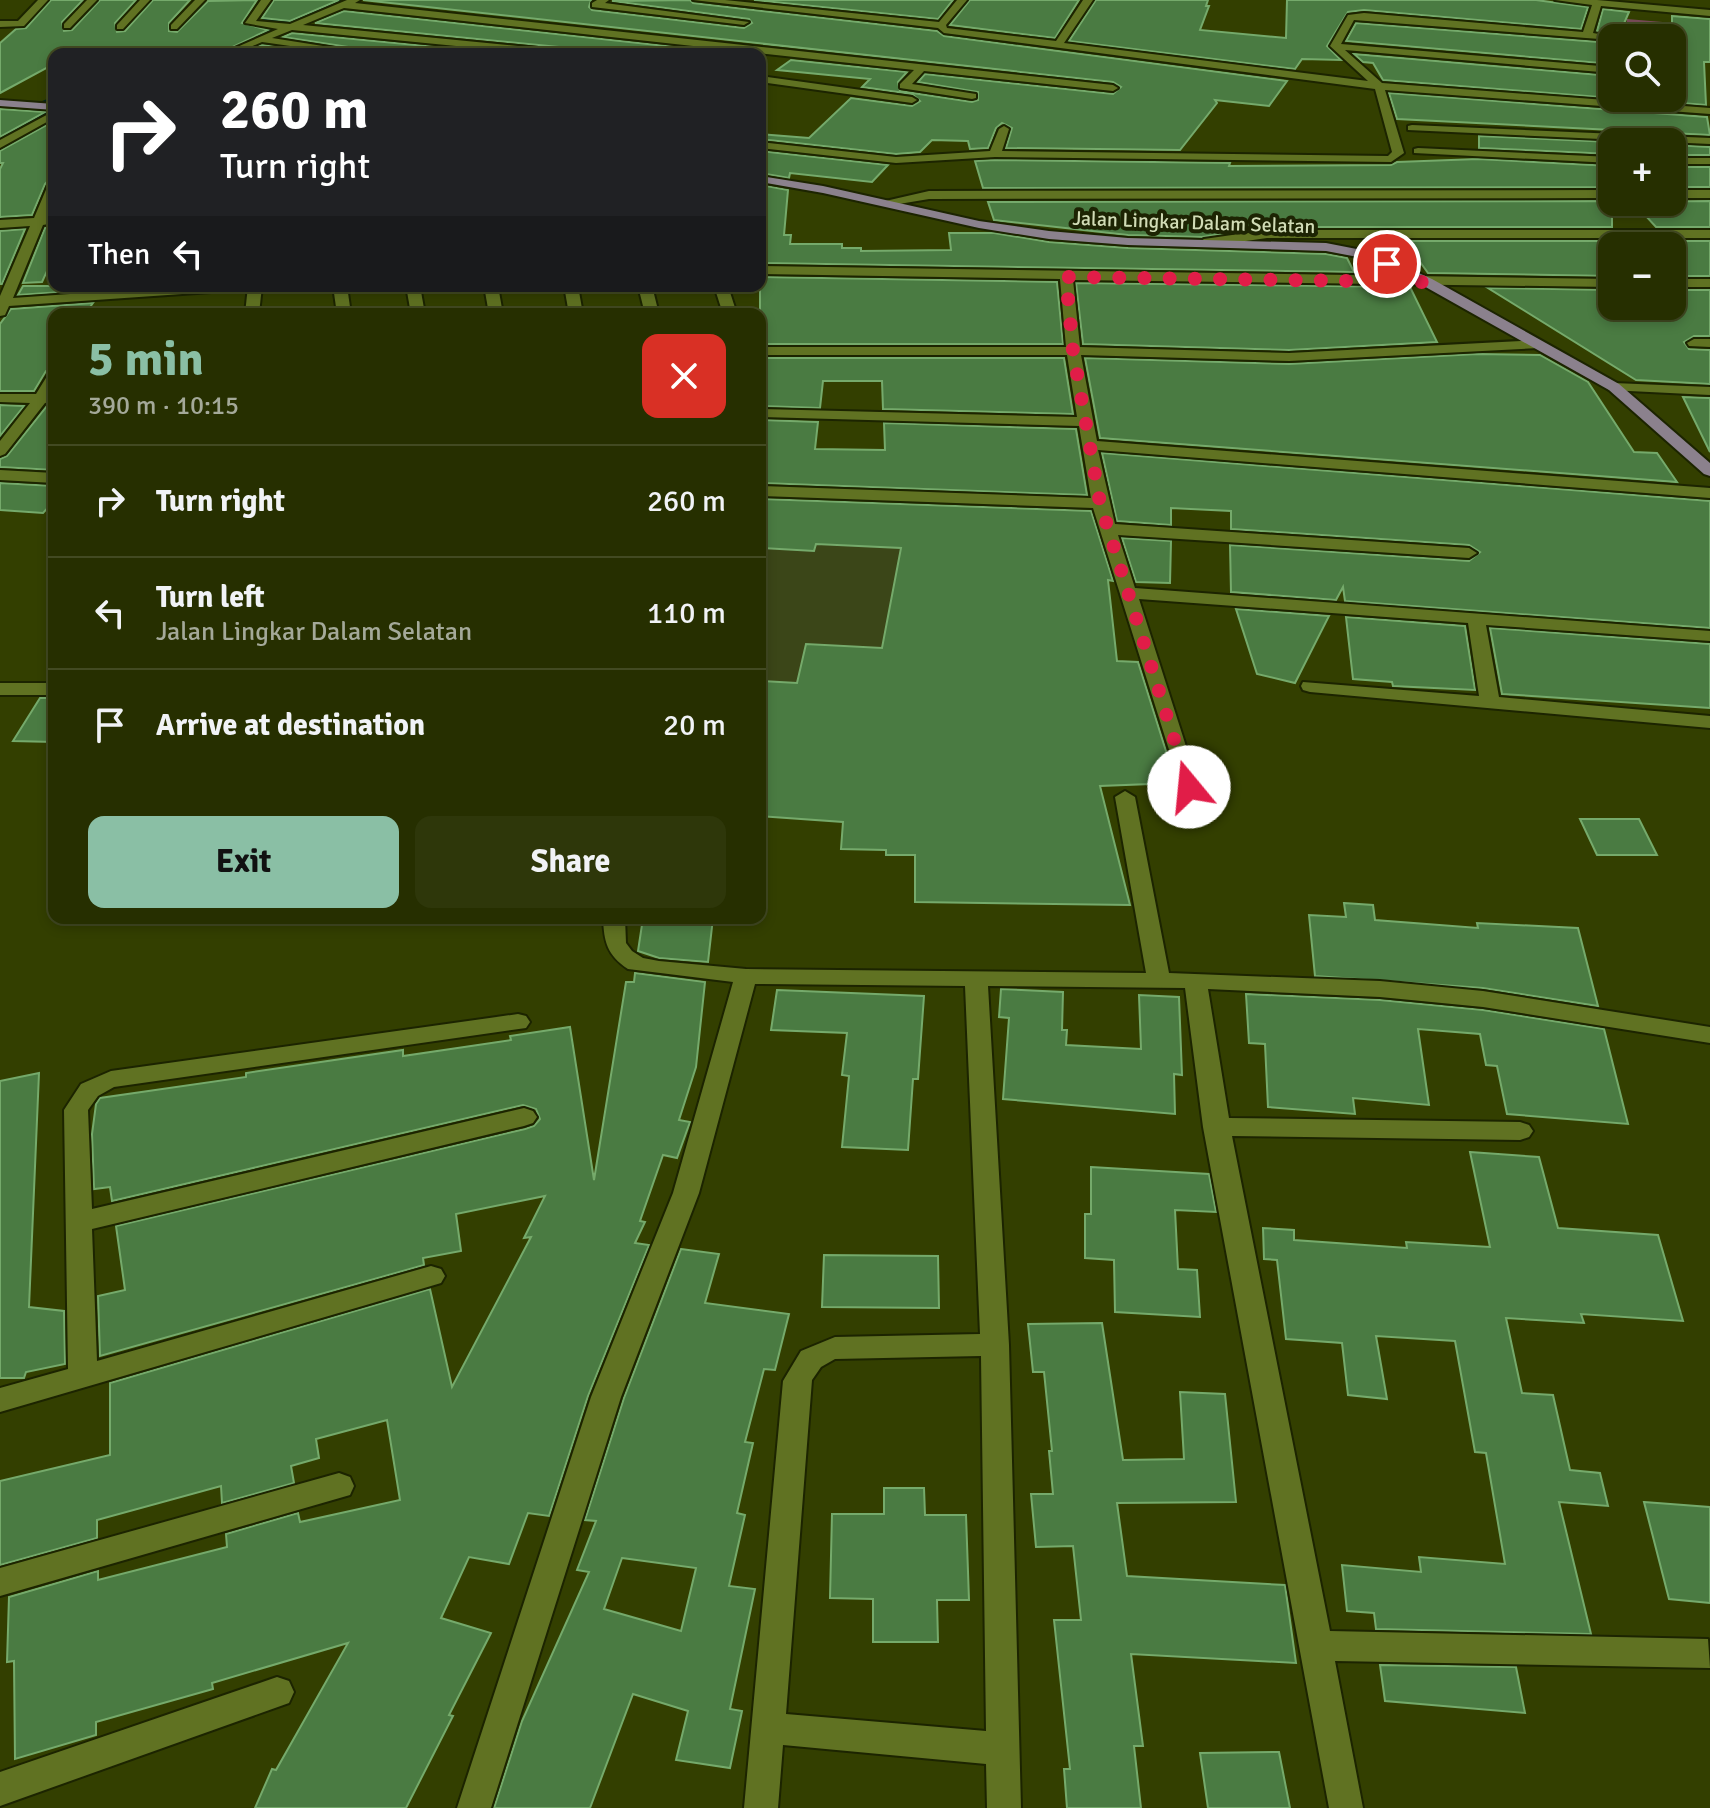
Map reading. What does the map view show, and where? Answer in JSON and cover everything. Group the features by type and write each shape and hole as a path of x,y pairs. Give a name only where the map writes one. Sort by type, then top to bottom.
{"main road":[{"path":"0,96 48,105"},
{"path":"0,103 48,106"},
{"name":"Jalan Lingkar Dalam Selatan","path":"766,180 816,186 993,227 1044,234 1349,250 1427,282 1614,387 1710,471"}],"street":[{"path":"0,24 21,24 43,0"},
{"path":"67,26 92,0"},
{"path":"120,27 145,0"},
{"path":"174,27 200,0"},
{"path":"266,0 250,23 510,48"},
{"path":"242,48 356,0"},
{"path":"604,0 595,5 744,22"},
{"path":"698,0 941,25"},
{"path":"732,30 784,0"},
{"path":"941,25 962,0"},
{"path":"1058,45 1088,0"},
{"path":"1560,0 1710,13"},
{"path":"1587,35 1597,3"},
{"path":"343,5 745,48"},
{"path":"884,18 895,9"},
{"path":"1335,46 1351,17 1355,16 1598,36"},
{"path":"941,25 944,30 960,34 1379,86 1710,111"},
{"path":"264,40 324,48"},
{"path":"1335,46 1598,69"},
{"path":"766,146 896,160 995,154 1391,159 1398,153 1379,86 1335,46"},
{"path":"766,50 1113,88"},
{"path":"922,67 904,86 972,96"},
{"path":"1227,78 1253,82 1307,76"},
{"path":"766,80 912,100"},
{"path":"0,145 48,109"},
{"path":"1412,128 1710,141"},
{"path":"995,154 1004,129"},
{"path":"1418,151 1598,159"},
{"path":"1686,161 1710,161"},
{"path":"887,202 929,195 1598,194"},
{"path":"1686,194 1710,194"},
{"path":"1,306 48,198"},
{"path":"0,224 48,221"},
{"path":"1204,243 1267,234 1710,234"},
{"path":"766,270 1598,283"},
{"path":"1066,277 1073,351 1100,503 1189,787"},
{"path":"1686,283 1710,283"},
{"path":"1,306 92,293 159,297 196,292"},
{"path":"1694,343 1710,343"},
{"path":"766,351 1073,351 1289,357 1538,344"},
{"path":"1614,387 1710,391"},
{"path":"0,398 47,399"},
{"path":"0,451 47,399"},
{"path":"766,413 1084,422"},
{"path":"1089,445 1710,493"},
{"path":"0,475 48,478"},
{"path":"766,491 1100,503"},
{"path":"1108,529 1469,553"},
{"path":"1128,593 1710,636"},
{"path":"1476,619 1490,702"},
{"path":"1310,686 1710,722"},
{"path":"0,689 48,689"},
{"path":"1125,797 1159,980"},
{"path":"614,924 615,943 624,956 636,964 746,976 1159,980 1380,989 1483,999 1710,1035"},
{"path":"474,1808 606,1397 686,1193 746,976"},
{"path":"976,979 995,1345 1004,1808"},
{"path":"1195,981 1216,1127 1318,1646 1346,1808"},
{"path":"83,1377 76,1110 82,1094 93,1084 518,1022"},
{"path":"80,1222 524,1117"},
{"path":"1216,1127 1520,1131"},
{"path":"0,1400 431,1276"},
{"path":"761,1808 797,1381 808,1359 820,1351 835,1348 995,1345"},
{"path":"0,1582 339,1486"},
{"path":"1318,1646 1708,1654"},
{"path":"0,1789 277,1692"},
{"path":"768,1728 1003,1749"}],"shaded area":[{"path":"1627,19 1710,26 1688,44 1686,24 1626,24"},
{"path":"766,515 951,525 939,806 766,799"}],"building":[{"path":"51,0 83,0 62,22 64,31 72,30 100,0 136,0 115,23 117,32 125,31 153,0 190,0 169,23 169,31 177,32 208,1 257,0 242,23 268,30 230,48 48,48 48,67 0,93 0,43 16,29 26,28"},
{"path":"274,0 339,0 290,21 262,18"},
{"path":"363,0 591,0 589,7 592,10 744,28 752,23 749,19 612,1 690,0 693,3 937,31 944,36 1287,81 1269,106 1215,100 1217,103 1180,150 1006,148 1012,128 1002,123 996,128 988,148 970,149 968,141 932,140 920,152 896,154 766,140 766,134 809,138 851,98 912,106 920,101 912,94 862,87 870,79 777,70 791,60 907,72 898,82 900,91 972,102 978,100 978,92 918,82 925,74 1113,94 1121,87 1113,82"},
{"path":"754,0 953,0 938,19"},
{"path":"970,0 1079,0 1055,38 950,25"},
{"path":"1096,0 1208,0 1206,6 1209,6 1200,30 1286,38 1287,0 1536,0 1588,7 1581,29 1364,10 1348,12 1327,46 1341,60 1302,59 1295,69 1069,41"},
{"path":"1603,9 1629,12 1624,24 1599,24"},
{"path":"344,11 684,48 569,48 315,23"},
{"path":"1672,16 1710,19 1710,62 1704,62 1706,105 1686,103 1686,24 1672,24"},
{"path":"1356,23 1598,42 1598,63 1346,41"},
{"path":"292,33 446,48 354,48 283,37"},
{"path":"262,45 283,48 255,48"},
{"path":"1354,54 1598,75 1598,97 1383,80 1373,63 1363,62"},
{"path":"1389,93 1598,109 1598,112 1707,117 1710,135 1686,134 1686,128 1598,129 1397,119"},
{"path":"0,109 45,112 0,137"},
{"path":"48,124 48,181 32,215 0,217 0,169 3,163 0,163 0,151"},
{"path":"1479,136 1598,141 1598,153 1479,148"},
{"path":"1686,146 1710,147 1710,155 1686,155"},
{"path":"766,152 888,165 872,182 790,173 789,178 766,174"},
{"path":"1478,159 1598,165 1598,187 983,188 975,161 1230,163 1229,166 1391,165 1397,162"},
{"path":"1686,167 1710,167 1710,187 1686,187"},
{"path":"766,186 788,190 784,235 791,235 790,244 842,244 842,248 861,248 861,251 951,250 949,233 994,233 1049,242 1128,248 1326,254 1347,258 1354,272 766,263"},
{"path":"1598,201 1598,216 1612,216 1612,227 1267,227 1202,237 1128,235 994,220 988,202"},
{"path":"1686,201 1710,201 1710,227 1656,227 1646,216 1686,216"},
{"path":"48,227 48,269 42,282 23,283 45,228"},
{"path":"25,229 2,284 0,284 0,231"},
{"path":"1405,241 1598,241 1598,276 1428,273"},
{"path":"1686,241 1710,241 1710,276 1686,276"},
{"path":"766,277 1057,282 1063,344 766,344 766,308 760,308 760,292 766,292"},
{"path":"1076,283 1410,287 1437,342 1289,350 1083,344"},
{"path":"23,286 48,286 48,292 62,292 18,295"},
{"path":"1488,288 1598,290 1598,320 1686,320 1686,290 1710,290 1710,336 1694,336 1684,342 1689,349 1710,350 1710,384 1636,380"},
{"path":"93,303 89,308 48,308 48,370 34,391 0,391 0,324 11,309"},
{"path":"1477,354 1540,355 1588,382 1634,452 1657,453 1677,482 1100,438 1085,358 1289,364"},
{"path":"766,358 1064,358 1073,414 883,409 882,381 823,381 820,408 766,406"},
{"path":"1683,397 1710,398 1710,452"},
{"path":"0,405 24,406 0,436"},
{"path":"47,406 48,470 0,467 0,459 7,456"},
{"path":"766,420 818,422 815,449 885,450 884,423 1076,429 1087,495 766,483"},
{"path":"1102,453 1710,501 1710,628 1345,601 1343,587 1336,600 1231,592 1230,545 1469,561 1480,552 1469,545 1231,529 1231,511 1171,508 1171,525 1117,521"},
{"path":"0,483 48,486 48,508 43,513 0,510"},
{"path":"766,499 1091,511 1113,581 1108,580 1117,661 1138,662 1176,783 1100,786 1130,905 915,902 915,855 886,855 886,850 841,849 843,822 766,816 766,681 797,683 806,644 882,648 901,548 816,544 814,551 766,548"},
{"path":"1122,538 1171,541 1170,583 1136,582"},
{"path":"1236,609 1329,616 1295,683 1257,674"},
{"path":"1346,617 1465,626 1475,690 1393,686 1392,682 1353,679"},
{"path":"1490,628 1710,644 1710,708 1502,694"},
{"path":"40,698 48,698 48,742 13,741"},
{"path":"1580,819 1639,819 1657,855 1597,855"},
{"path":"1344,903 1373,905 1375,920 1478,928 1477,923 1578,928 1598,1006 1483,988 1315,976 1309,915 1346,917"},
{"path":"642,924 712,924 708,962 659,958 638,951"},
{"path":"635,973 705,982 696,1067 679,1120 690,1122 677,1158 663,1155 640,1221 645,1222 635,1243 649,1245 588,1396 549,1516 528,1513 509,1564 469,1557 441,1618 491,1633 406,1808 255,1808 272,1769 276,1770 348,1643 212,1683 213,1689 96,1722 96,1735 15,1759 14,1661 7,1662 9,1597 98,1571 98,1580 227,1547 226,1534 298,1513 300,1522 400,1500 387,1420 316,1439 319,1458 291,1466 294,1483 222,1503 221,1486 97,1520 97,1538 0,1565 0,1481 110,1455 110,1383 430,1289 452,1387 531,1237 524,1238 545,1196 456,1214 461,1251 423,1258 424,1265 100,1356 98,1296 125,1290 116,1226 525,1129 534,1126 540,1119 536,1109 523,1105 112,1201 110,1187 94,1189 92,1134 96,1104 100,1098 403,1050 403,1056 511,1040 510,1036 570,1027 594,1180 626,982 634,982"},
{"path":"1001,989 1063,992 1062,1030 1067,1030 1066,1045 1141,1049 1139,995 1179,997 1182,1075 1174,1074 1175,1114 1003,1099 1009,1018 999,1017"},
{"path":"777,990 924,996 918,1079 913,1079 908,1150 842,1147 849,1076 842,1075 847,1033 771,1030"},
{"path":"1246,994 1380,1000 1483,1010 1604,1029 1628,1124 1507,1114 1497,1066 1486,1065 1480,1034 1418,1029 1429,1105 1353,1098 1355,1114 1268,1107 1265,1044 1249,1043"},
{"path":"39,1073 29,1307 64,1311 65,1364 26,1372 24,1378 0,1378 0,1081"},
{"path":"1470,1152 1539,1157 1558,1228 1658,1235 1683,1321 1581,1314 1584,1323 1506,1318 1522,1393 1553,1395 1570,1470 1600,1473 1608,1506 1559,1502 1591,1634 1376,1629 1374,1613 1347,1611 1342,1565 1421,1572 1419,1557 1505,1564 1486,1453 1475,1452 1455,1341 1376,1336 1387,1399 1348,1395 1342,1343 1286,1339 1277,1260 1264,1259 1263,1228 1294,1230 1294,1240 1407,1248 1406,1242 1490,1247"},
{"path":"1091,1167 1209,1174 1216,1212 1175,1210 1178,1269 1197,1270 1200,1317 1115,1312 1114,1260 1085,1258 1085,1214 1091,1214"},
{"path":"681,1249 719,1254 705,1303 789,1314 775,1370 764,1369 745,1442 753,1443 737,1513 745,1515 729,1586 755,1589 730,1709 742,1711 730,1768 676,1760 688,1711 633,1694 590,1808 494,1808 522,1721 589,1572 577,1570 596,1521 585,1520 624,1398","holes":["622,1558 696,1568 681,1631 604,1609"]},
{"path":"824,1255 938,1256 939,1308 822,1307"},
{"path":"1102,1323 1123,1460 1184,1459 1180,1392 1225,1394 1236,1502 1117,1503 1127,1576 1285,1585 1296,1663 1131,1654 1143,1746 1134,1746 1141,1808 1067,1808 1064,1769 1070,1769 1054,1620 1081,1620 1073,1546 1036,1547 1031,1494 1053,1494 1044,1372 1033,1372 1028,1324"},
{"path":"884,1488 924,1488 925,1515 966,1515 969,1600 937,1600 938,1642 873,1642 873,1599 830,1598 832,1514 884,1514"},
{"path":"1644,1502 1710,1507 1710,1603 1669,1599"},
{"path":"1380,1665 1516,1667 1525,1713 1385,1701"},
{"path":"1279,1752 1290,1808 1208,1808 1200,1753"}],"waterway":[{"path":"218,48 250,37 327,0"},
{"path":"0,132 48,109"}],"route":[{"path":"1189,787 1100,503 1073,351 1066,277 1427,282 1387,264"}]}
